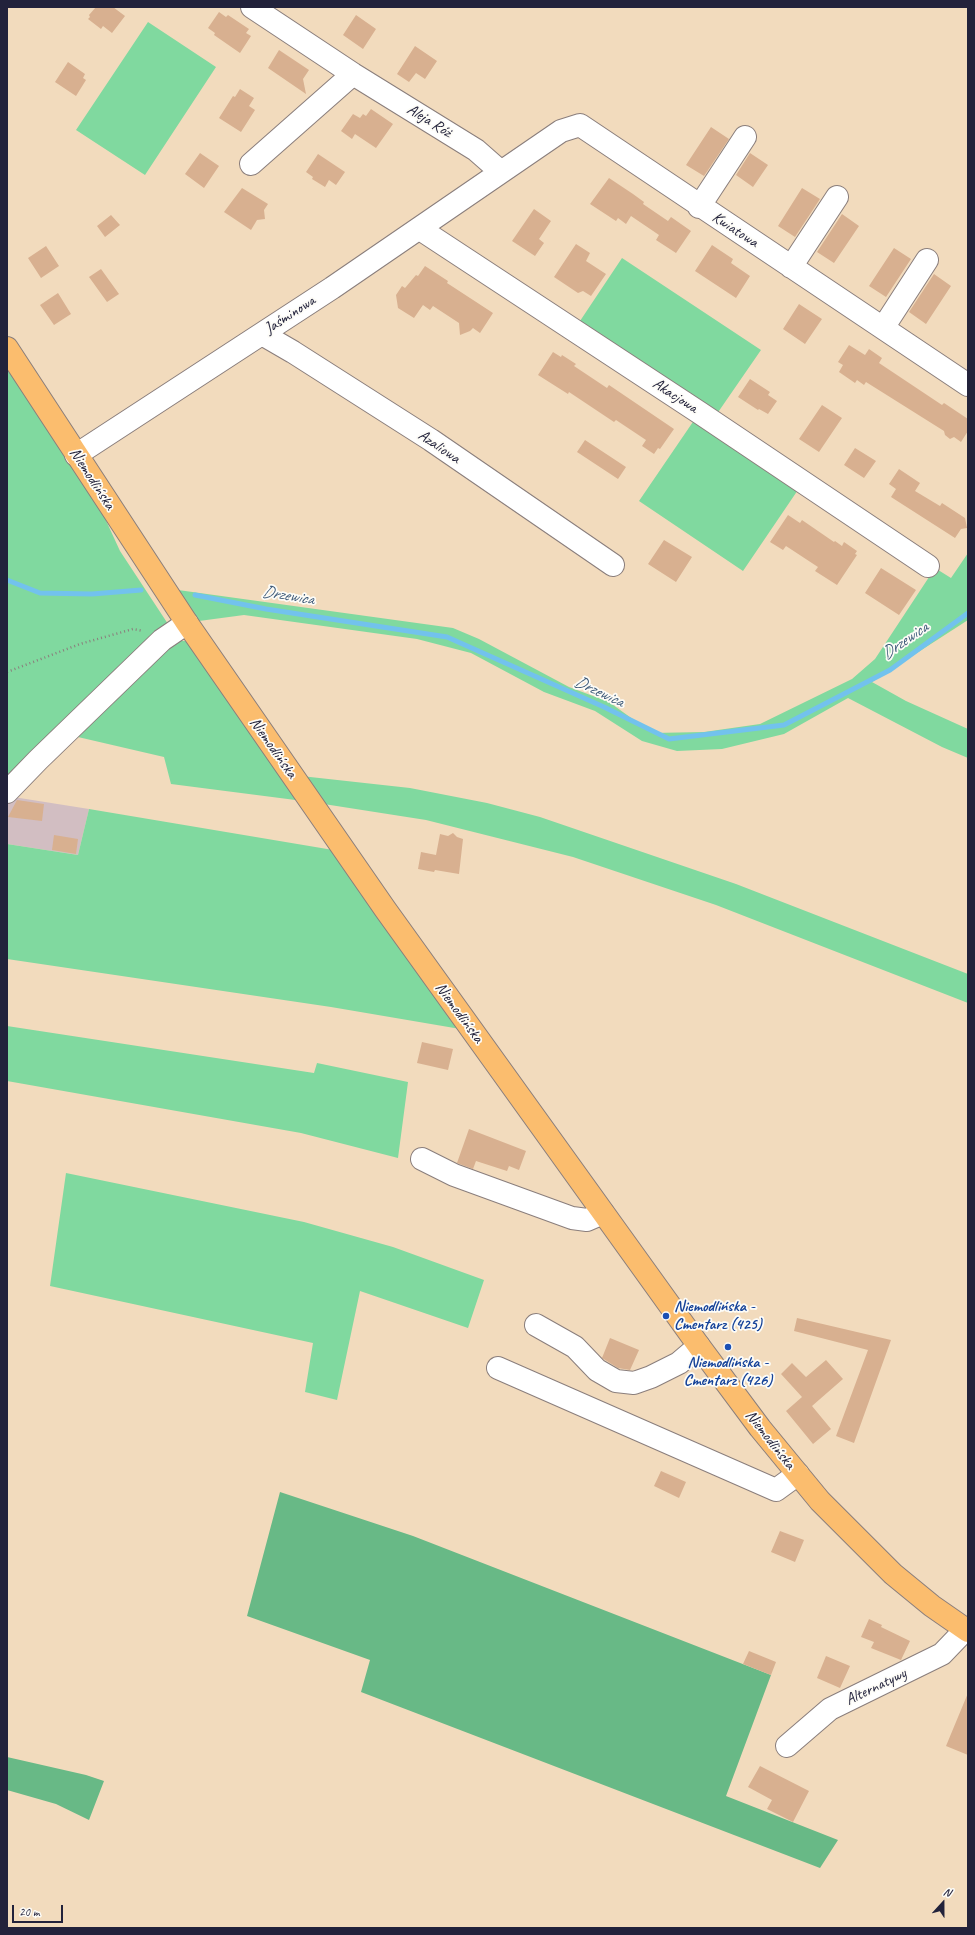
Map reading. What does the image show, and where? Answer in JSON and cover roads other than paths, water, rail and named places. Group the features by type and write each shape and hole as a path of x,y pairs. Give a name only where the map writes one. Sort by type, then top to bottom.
{"main road":[{"name":"Niemodlińska","path":"7,348 187,623 389,916 699,1346 760,1428 820,1501 893,1574 932,1606 967,1630"}],"street":[{"name":"Aleja Róż","path":"252,7 353,74 476,150 501,172"},
{"path":"251,164 353,74"},
{"name":"Kwiatowa","path":"501,172 561,131 580,125 699,207 968,385"},
{"path":"699,207 745,137"},
{"name":"Jaśminowa","path":"76,455 420,229 501,172"},
{"path":"791,267 837,197"},
{"name":"Akacjowa","path":"420,229 693,408 928,566"},
{"path":"883,328 927,260"},
{"name":"Azaliowa","path":"262,334 293,352 431,440 614,565"},
{"path":"7,792 38,760 167,637 187,623"},
{"path":"422,1159 454,1175 572,1218 587,1220 603,1213"},
{"path":"536,1325 575,1347 597,1370 616,1381 634,1383 651,1377 679,1363 699,1346"},
{"path":"498,1368 776,1490 798,1474"},
{"name":"Alternatywy","path":"787,1746 830,1709 942,1654 967,1630"}],"waterway":[{"name":"Drzewica","path":"7,580 40,593 92,594 141,590"},
{"name":"Drzewica","path":"195,595 266,609 447,637 604,707 669,739 784,725 890,670 968,613"}],"place":[{"name":"Niemodlińska - Cmentarz (425)","path":"666,1316"},
{"name":"Niemodlińska - Cmentarz (426)","path":"728,1347"}]}
